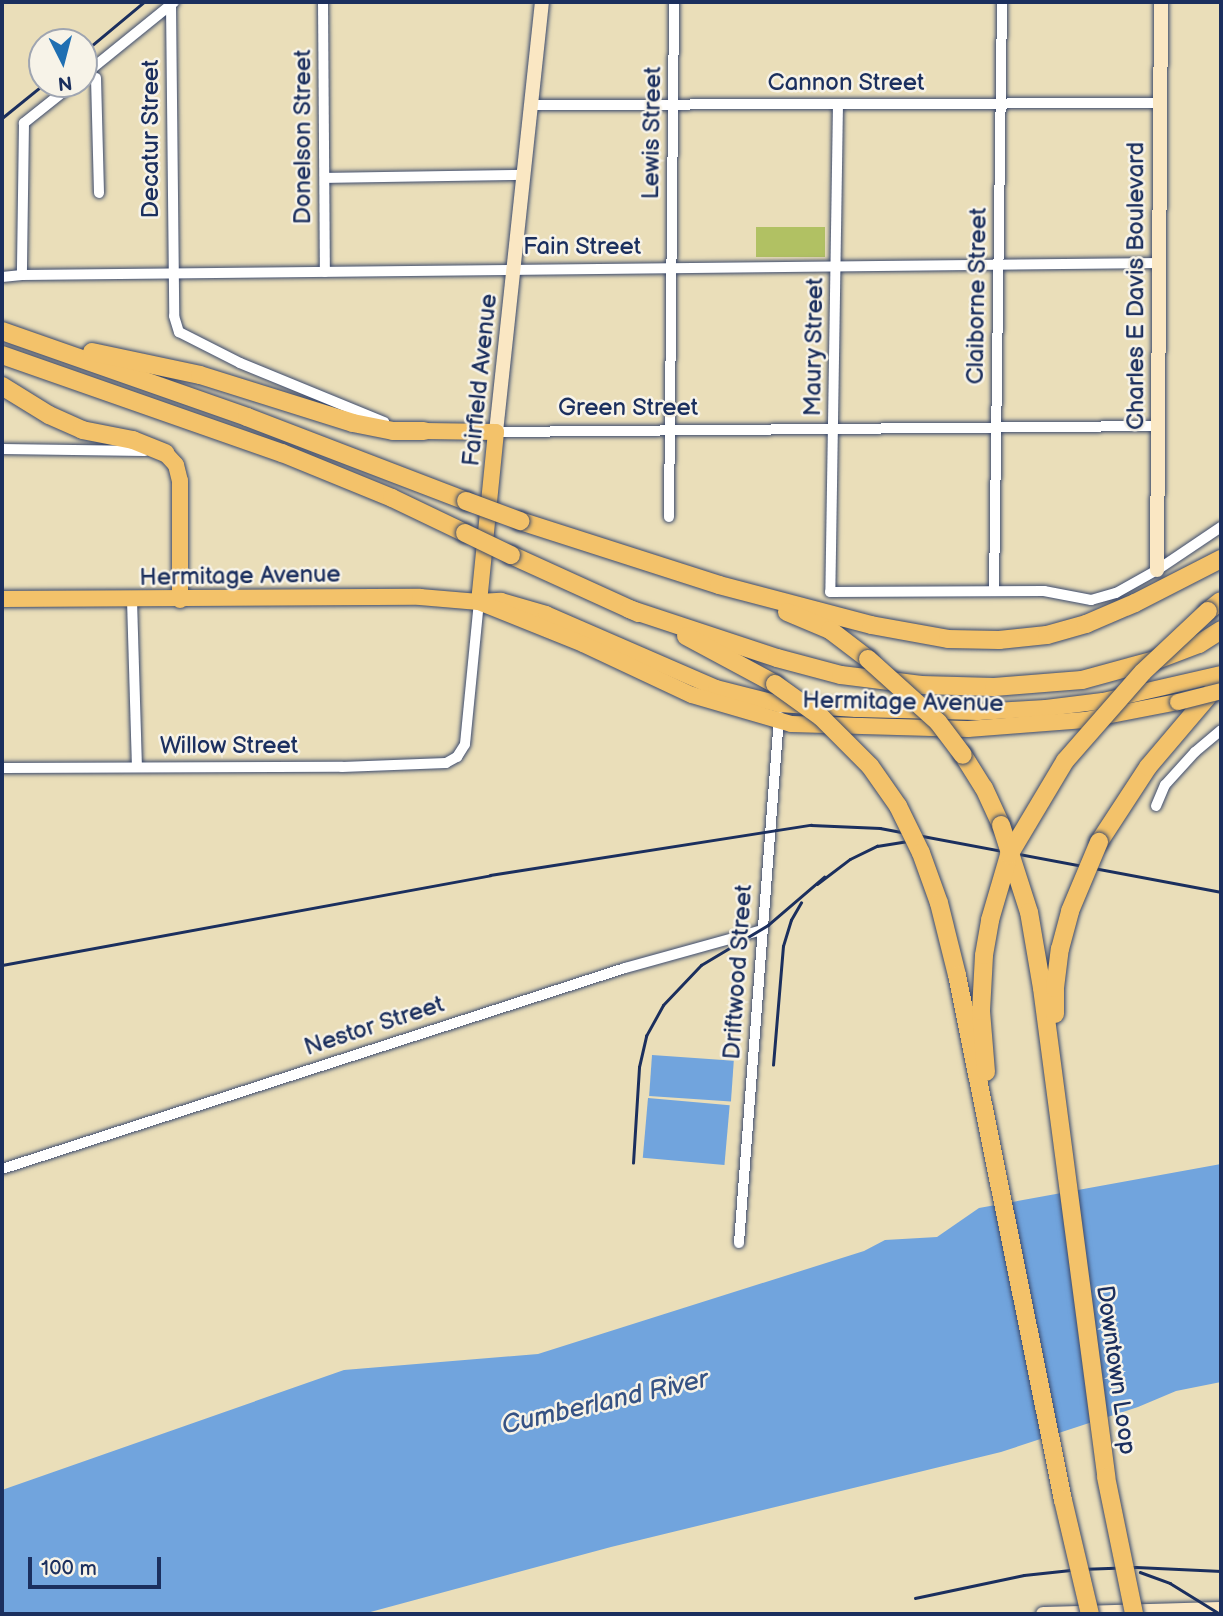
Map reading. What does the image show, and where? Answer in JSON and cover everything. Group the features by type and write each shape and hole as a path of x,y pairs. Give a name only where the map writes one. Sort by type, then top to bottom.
{"highway":[{"path":"6,332 200,375 353,423 393,431 424,431"},
{"path":"6,332 247,417 520,521 719,585 871,625 948,639 999,640 1047,635 1086,624 1135,603 1221,559"},
{"path":"2,355 282,453 392,498 629,609 775,684 821,717 870,766 898,806 921,853 939,903 957,975 992,1155 1090,1614"},
{"path":"2,386 49,415 82,430 134,440 165,453"},
{"path":"719,585 830,631 868,659 938,722 984,788 1000,825 1029,912 1042,988 1059,1130"},
{"path":"992,1155 981,1011 982,977 990,920 1009,855 1065,761 1143,673 1215,606"},
{"path":"629,609 777,658 841,675 921,685 994,687 1082,680 1159,659 1199,644 1221,630"},
{"path":"1059,1130 1055,988 1070,911 1099,842 1148,767 1221,681"},
{"name":"Downtown Loop","path":"1059,1130 1106,1477 1134,1614"}],"main road":[{"name":"Green Street","path":"424,431 496,432"},
{"name":"Fairfield Avenue","path":"479,602 496,432"},
{"path":"165,453 176,465 180,477 180,600"},
{"name":"Hermitage Avenue","path":"2,599 421,597 501,601 546,614 716,688 779,704 897,711 992,711 1103,701 1221,674"},
{"name":"Hermitage Avenue","path":"479,602 583,644 692,695 779,721 852,728 968,729 1085,720 1221,691"}],"street":[{"name":"Donelson Street","path":"323,2 325,271"},
{"name":"Fairfield Avenue","path":"496,432 542,2"},
{"name":"Lewis Street","path":"669,517 674,2"},
{"name":"Claiborne Street","path":"994,591 1002,2"},
{"name":"Charles E Davis Boulevard","path":"1157,570 1161,2"},
{"path":"98,64 172,3"},
{"name":"Decatur Street","path":"172,3 173,273"},
{"path":"22,275 24,123 55,98"},
{"path":"97,98 99,193"},
{"name":"Cannon Street","path":"531,105 1160,103"},
{"name":"Maury Street","path":"838,104 830,592 994,591"},
{"path":"325,178 523,175"},
{"name":"Fain Street","path":"2,278 22,275 325,271 1160,263"},
{"name":"Green Street","path":"173,273 174,317 179,332 240,363 379,421 424,431"},
{"name":"Green Street","path":"496,432 1158,426"},
{"path":"2,449 76,448 165,453"},
{"path":"994,591 1044,591 1091,600 1115,593 1157,570 1221,527"},
{"path":"132,600 138,767"},
{"name":"Fairfield Avenue","path":"454,759 465,744 479,602"},
{"name":"Driftwood Street","path":"739,1243 779,704"},
{"path":"1156,806 1174,775 1208,739 1221,730"},
{"name":"Willow Street","path":"2,768 342,767 443,764 454,759"},
{"name":"Nestor Street","path":"2,1169 625,968 762,930"},
{"path":"1043,1614 1221,1609"}],"green space":[{"path":"756,227 825,227 825,257 756,257"}],"water":[{"path":"652,1055 734,1061 731,1102 649,1096"},
{"path":"648,1098 730,1105 724,1165 643,1158"},
{"name":"Cumberland River","path":"1221,1164 1221,1382 1176,1391 1138,1407 1001,1452 611,1547 363,1614 2,1614 2,1490 344,1370 538,1354 864,1251 885,1240 937,1237 979,1208"}],"railway":[{"path":"98,40 144,2"},
{"path":"2,118 28,97"},
{"path":"2,965 490,875 811,825 880,828 1221,892"},
{"path":"817,884 850,859 877,846 916,840"},
{"path":"633,1163 639,1067 646,1036 663,1005 701,965 768,925 824,877"},
{"path":"773,1065 783,946 791,920 801,903"},
{"path":"915,1598 1024,1575 1080,1569 1136,1567 1221,1571"},
{"path":"1140,1572 1170,1583 1220,1614"}]}
